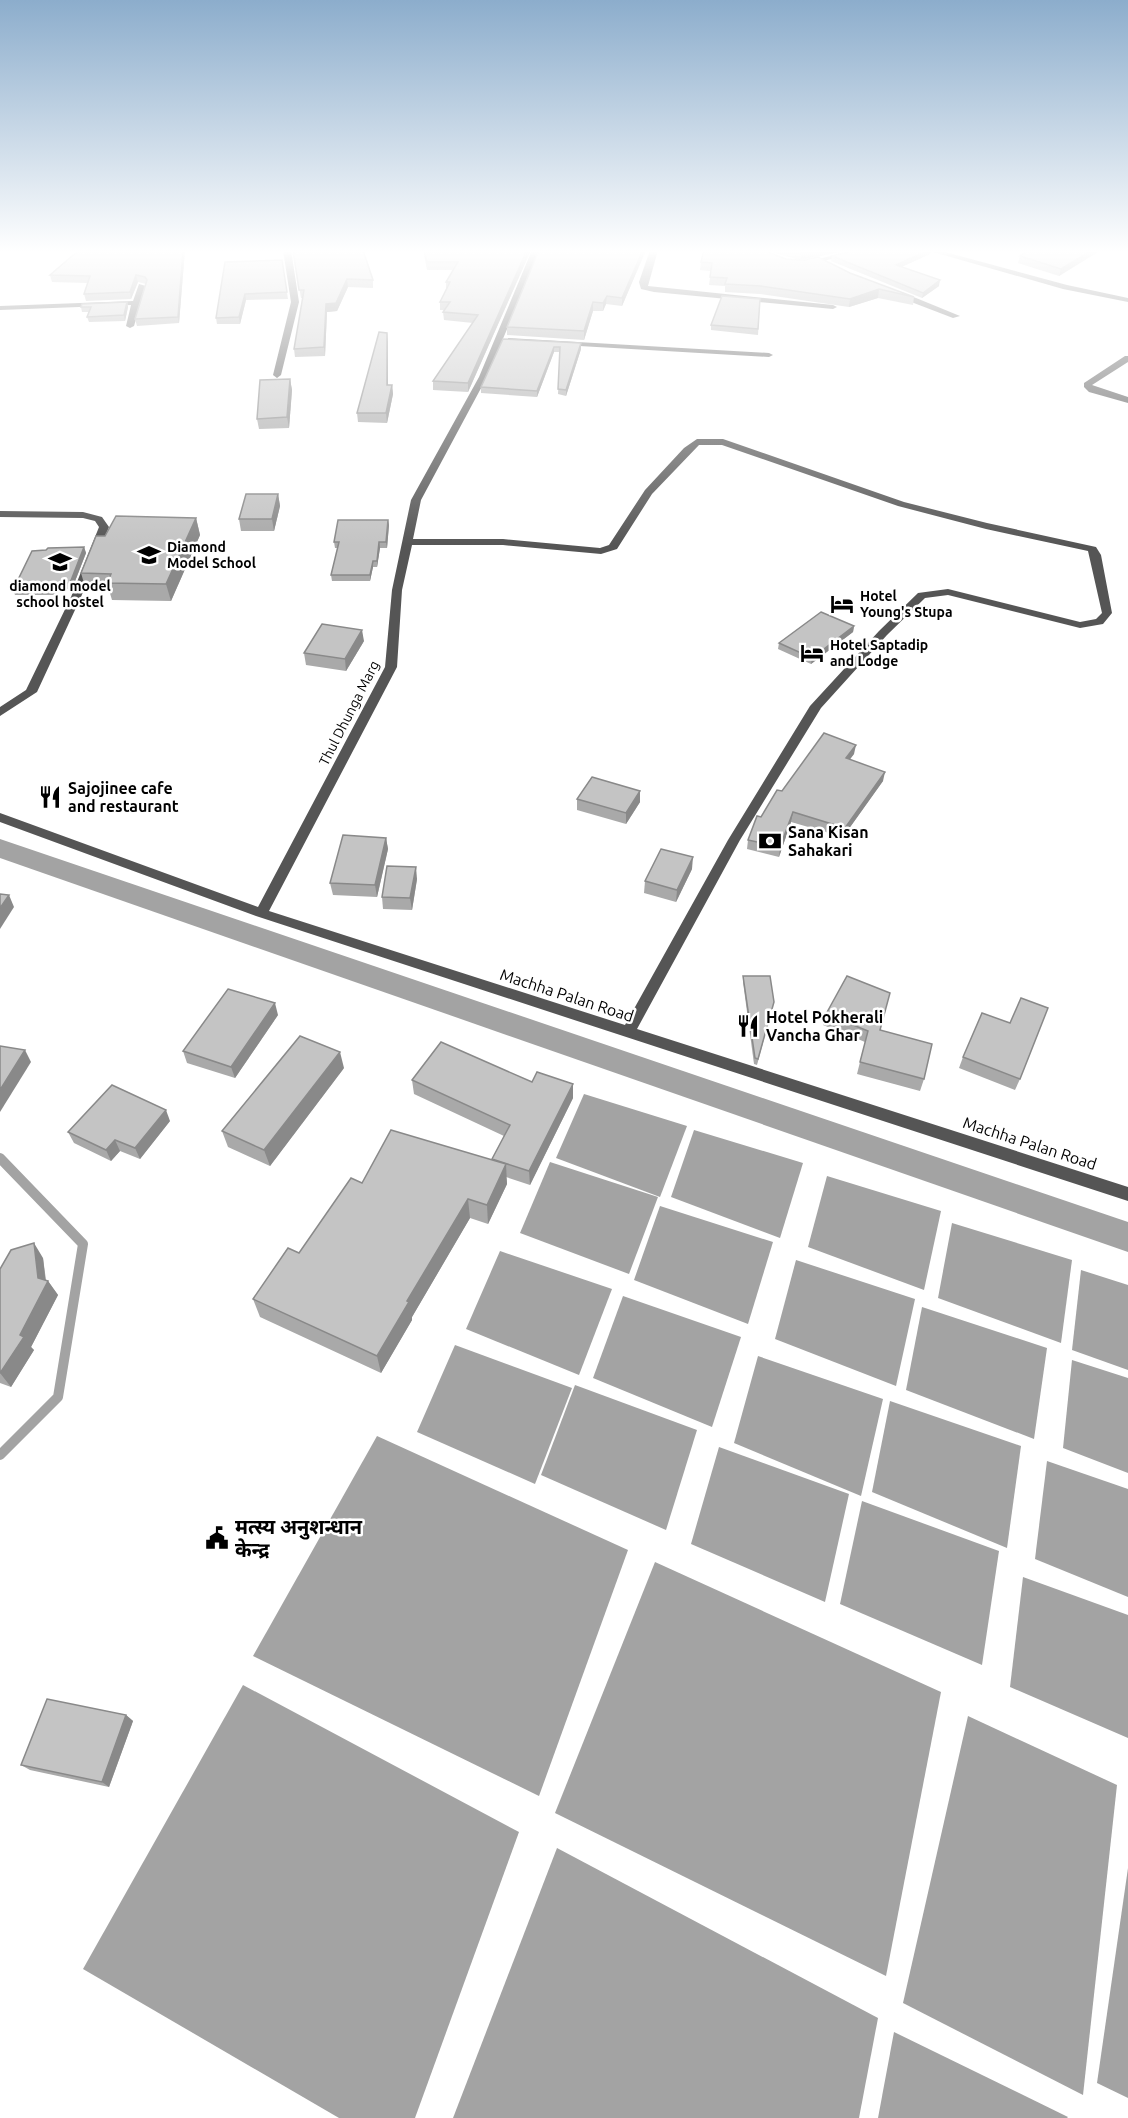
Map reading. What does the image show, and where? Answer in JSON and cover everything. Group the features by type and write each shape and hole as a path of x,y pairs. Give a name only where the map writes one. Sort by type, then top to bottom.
{"street":[{"path":"277,375 283,349"},
{"name":"Thul Dhunga Marg","path":"261,913 391,667 397,590 416,500 483,377 495,349"},
{"path":"665,349 769,355"},
{"path":"1128,358 1087,385 1092,390 1128,400"},
{"path":"406,542 503,542 602,551 613,547 648,492 687,450 697,442 709,441 723,442 901,504 986,526 1081,545 1092,549 1096,555 1107,613 1099,622 1080,625 948,592 922,595 883,633 816,706 734,840 628,1033"},
{"path":"0,514 83,515 99,519 104,527 76,597 31,692 0,712"},
{"name":"Machha Palan Road","path":"0,817 261,913 1128,1194"}],"shaded area":[{"path":"584,1094 687,1126 660,1197 556,1158"},
{"path":"694,1130 803,1163 780,1238 671,1197"},
{"path":"550,1162 658,1197 629,1274 520,1233"},
{"path":"827,1176 941,1211 924,1290 808,1247"},
{"path":"660,1206 773,1242 748,1324 634,1280"},
{"path":"952,1223 1072,1260 1061,1343 938,1298"},
{"path":"500,1251 612,1289 579,1375 466,1329"},
{"path":"796,1260 915,1299 896,1386 775,1339"},
{"path":"1081,1270 1128,1285 1128,1370 1072,1350"},
{"path":"623,1296 741,1337 712,1427 593,1378"},
{"path":"922,1307 1047,1348 1034,1439 906,1390"},
{"path":"455,1345 572,1388 535,1484 417,1432"},
{"path":"758,1356 883,1399 861,1496 734,1443"},
{"path":"1072,1360 1128,1378 1128,1473 1063,1448"},
{"path":"575,1385 697,1430 666,1530 541,1475"},
{"path":"890,1401 1021,1446 1007,1548 872,1492"},
{"path":"377,1436 628,1550 539,1796 253,1656"},
{"path":"719,1447 849,1494 825,1602 691,1544"},
{"path":"1047,1461 1128,1489 1128,1597 1035,1559"},
{"path":"862,1501 999,1551 982,1665 840,1604"},
{"path":"655,1562 941,1692 886,1976 555,1813"},
{"path":"1023,1577 1128,1615 1128,1738 1010,1687"},
{"path":"243,1685 519,1832 415,2118 339,2118 83,1969"},
{"path":"968,1716 1117,1785 1083,2095 903,2003"},
{"path":"557,1848 878,2018 859,2118 453,2118"},
{"path":"1128,1868 1128,2098 1097,2083"},
{"path":"894,2032 1068,2117 878,2118"}],"building":[{"path":"374,349 387,349 387,385 392,385 386,413 357,413"},
{"path":"455,349 483,349 468,383 433,381"},
{"path":"498,349 553,349 537,391 481,387"},
{"path":"560,349 579,349 566,390 558,389"},
{"path":"290,379 287,417 257,419 260,380"},
{"path":"246,494 278,494 272,519 239,519"},
{"path":"116,516 196,518 166,584 107,583 111,574 81,573 96,536 105,536"},
{"path":"338,520 388,520 386,542 379,542 377,561 373,561 370,575 331,575 339,542 334,542"},
{"path":"84,547 70,583 59,583 56,589 13,590 32,551"},
{"path":"821,612 854,626 812,658 779,643"},
{"path":"322,624 362,630 345,659 304,653"},
{"path":"824,733 856,745 846,758 885,772 845,828 793,812 780,847 748,840 757,816 761,817 777,790 782,791"},
{"path":"592,777 640,791 626,813 577,799"},
{"path":"343,835 386,838 375,885 330,883"},
{"path":"661,849 693,857 677,890 645,881"},
{"path":"387,866 416,867 410,898 382,897"},
{"path":"0,894 9,895 0,908"},
{"path":"743,976 770,976 774,1002 758,1059 755,1058"},
{"path":"847,976 890,993 880,1030 932,1044 924,1079 860,1062 868,1031 826,1014"},
{"path":"228,989 275,1003 231,1067 183,1051"},
{"path":"1021,998 1048,1008 1020,1079 963,1057 982,1013 1010,1023"},
{"path":"300,1036 340,1052 264,1150 222,1131"},
{"path":"441,1042 532,1082 537,1072 573,1084 529,1171 492,1159 510,1125 412,1080"},
{"path":"0,1046 25,1050 0,1090"},
{"path":"112,1085 166,1110 135,1148 115,1140 106,1150 68,1132"},
{"path":"391,1130 506,1164 487,1205 468,1199 377,1356 253,1299 288,1248 299,1253 351,1178 362,1183"},
{"path":"34,1243 38,1278 48,1281 20,1335 24,1337 0,1373 0,1269 11,1250"},
{"path":"47,1699 126,1715 102,1782 21,1765"}],"waterway":[{"path":"0,848 1128,1237"},
{"path":"0,1158 83,1244 58,1397 0,1455"}],"place":[{"name":"Diamond Model School","path":"149,555"},
{"name":"diamond model school hostel","path":"60,562"},
{"name":"Hotel Young's Stupa","path":"842,604"},
{"name":"Hotel Saptadip and Lodge","path":"812,653"},
{"name":"Sajojinee cafe and restaurant","path":"50,797"},
{"name":"Sana Kisan Sahakari","path":"770,841"},
{"name":"Hotel Pokherali Vancha Ghar","path":"748,1026"},
{"name":"मत्स्य अनुशन्धान केन्द्र","path":"217,1538"}]}
